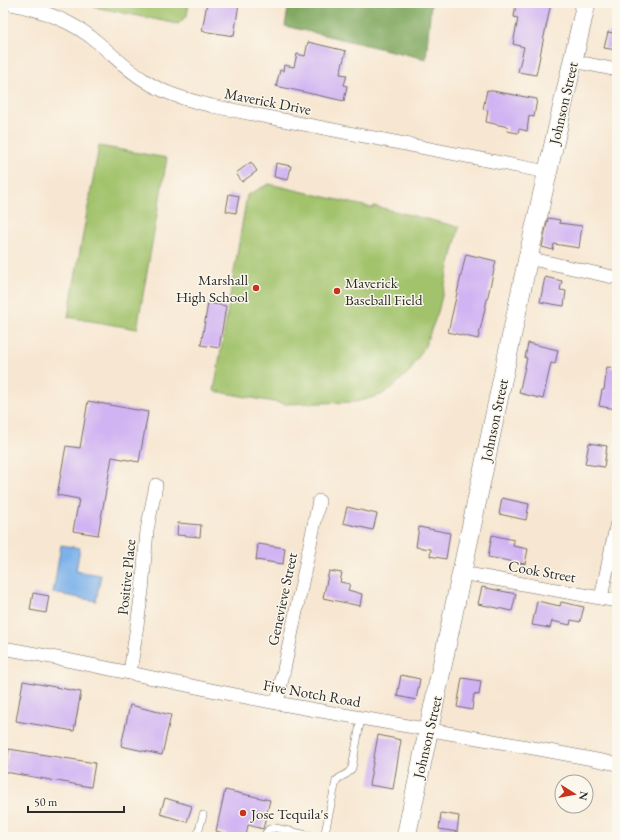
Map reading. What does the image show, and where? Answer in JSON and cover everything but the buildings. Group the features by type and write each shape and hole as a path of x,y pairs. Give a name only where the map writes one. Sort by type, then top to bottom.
{"street":[{"name":"Maverick Drive","path":"7,3 40,11 65,22 97,41 121,64 144,81 184,99 220,108 547,172"},
{"name":"Johnson Street","path":"406,837 528,258 586,3"},
{"path":"573,61 617,70"},
{"path":"528,258 617,278"},
{"name":"Positive Place","path":"130,673 142,591 147,530 156,485"},
{"name":"Genevieve Street","path":"277,703 319,501"},
{"path":"601,598 617,522"},
{"name":"Cook Street","path":"462,573 617,601"},
{"name":"Five Notch Road","path":"3,648 277,703 550,750 617,764"}],"lane":[{"path":"324,837 336,781 339,777 349,773 352,768 361,718"},
{"path":"197,837 203,815"},
{"path":"263,837 269,830 276,828 316,837"}],"green space":[{"path":"88,3 189,3 187,16 178,24 99,8"},
{"path":"289,3 431,3 426,59 285,26"},
{"path":"99,146 167,158 137,329 68,317"},
{"name":"Maverick Baseball Field","path":"269,184 373,208 374,206 459,227 438,312 425,346 410,371 393,387 381,395 356,402 285,404 214,391 247,195"}],"water":[{"path":"61,545 80,548 76,571 101,575 96,601 53,593"}],"place":[{"name":"Marshall High School","path":"256,288"},
{"name":"Maverick Baseball Field","path":"337,291"},
{"name":"Jose Tequila's","path":"243,813"}]}
